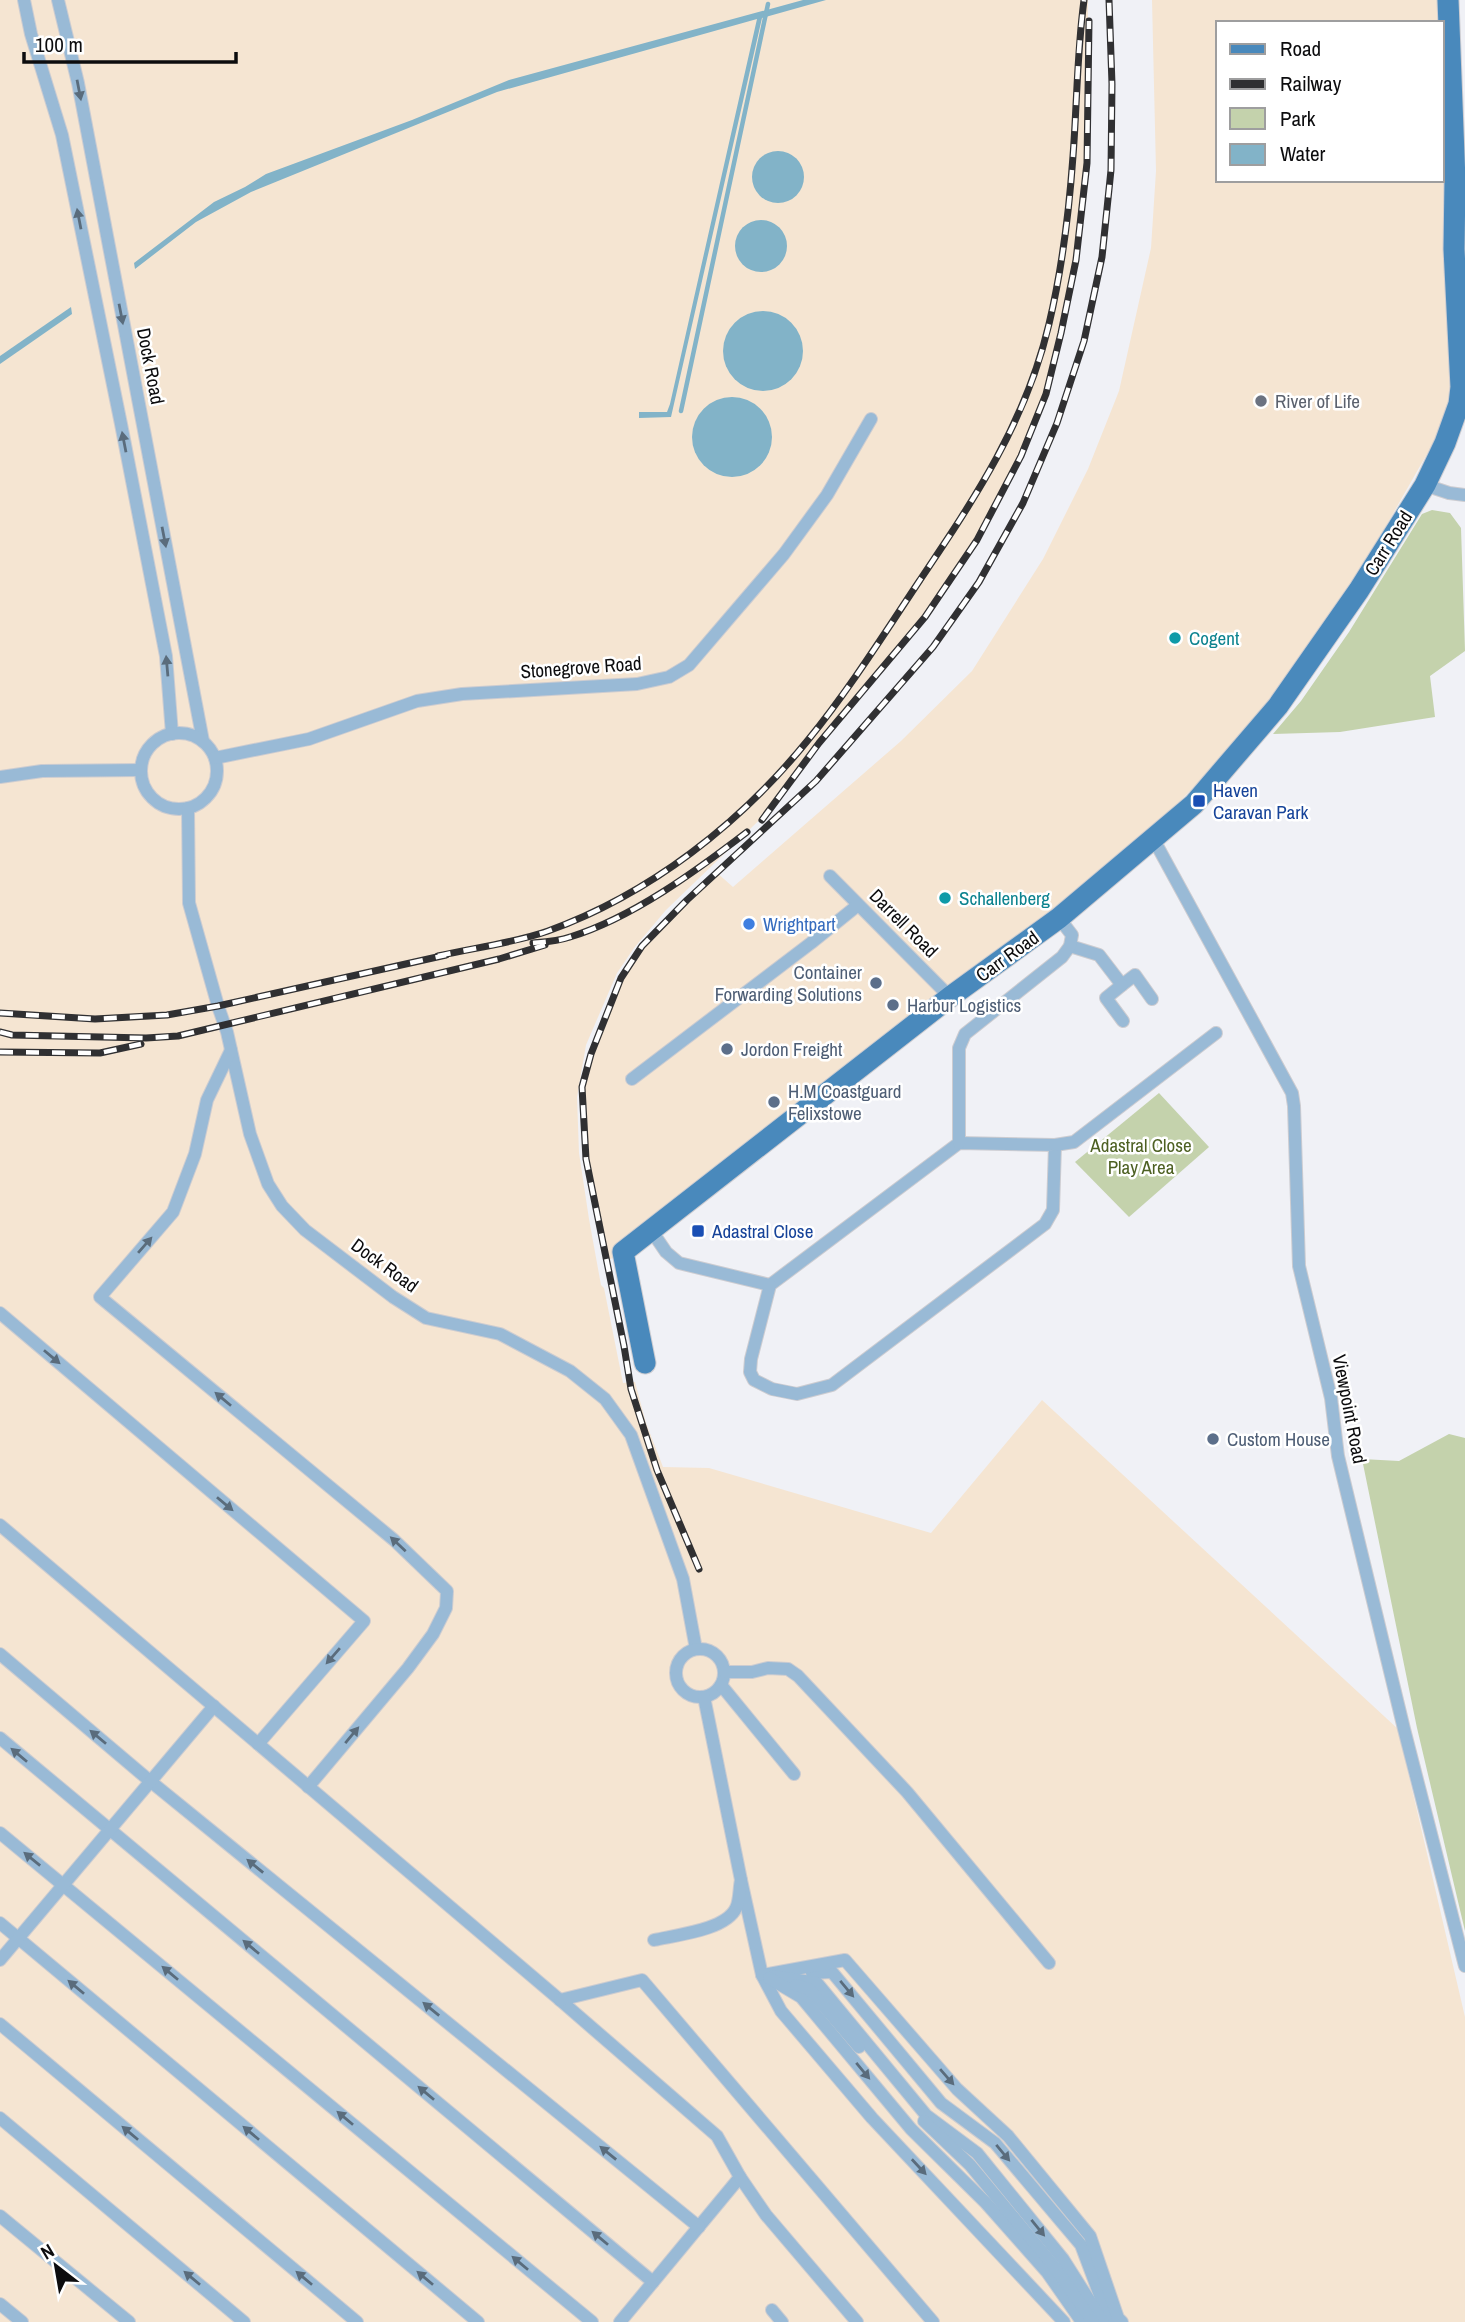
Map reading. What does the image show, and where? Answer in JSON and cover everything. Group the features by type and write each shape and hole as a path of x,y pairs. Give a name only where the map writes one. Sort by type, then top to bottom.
{"main road":[{"name":"Carr Road","path":"645,1363 623,1252 950,997 1059,918 1194,804 1278,706 1359,590 1425,485 1462,414 1460,249 1448,0"}],"street":[{"path":"24,0 31,34 62,135 121,424 166,656 172,734"},
{"name":"Dock Road","path":"58,0 78,83 203,741"},
{"name":"Stonegrove Road","path":"215,758 309,739 417,701 462,694 637,684 669,677 689,665 784,554 827,495 871,419"},
{"path":"1425,485 1449,494 1465,495"},
{"path":"185,733 203,741 215,758 218,771 214,788 206,799 188,808 175,809 162,805 148,793 142,781 144,757 151,746 172,734 185,733"},
{"path":"0,777 42,771 141,771"},
{"name":"Dock Road","path":"188,808 190,903 231,1050 250,1134 268,1184 282,1206 305,1230 393,1297 426,1318 500,1334 570,1371 605,1399 631,1435 683,1578 696,1649"},
{"name":"Viewpoint Road","path":"1154,840 1292,1093 1302,1287 1331,1398 1338,1456 1404,1730 1465,1966"},
{"name":"Darrell Road","path":"830,876 950,997"},
{"path":"632,1079 859,905"},
{"path":"959,1143 959,1048 965,1034 1062,957 1070,946 1072,935 1059,918"},
{"path":"1070,946 1099,955 1122,985"},
{"path":"1124,1021 1106,998 1122,985 1135,975 1152,999"},
{"path":"1055,1145 1053,1210 1045,1224 832,1385 797,1394 772,1389 754,1380 750,1372 751,1359 770,1286 959,1143 1055,1145 1074,1142 1216,1033"},
{"path":"231,1050 207,1100 195,1154 173,1212 100,1297 394,1540 447,1591 446,1608 433,1634 408,1668 308,1787"},
{"path":"651,1230 666,1252 679,1263 770,1286"},
{"path":"0,1312 364,1621 258,1744"},
{"path":"0,1525 717,2136 766,2215 857,2322"},
{"path":"723,1679 716,1692 704,1697 688,1694 682,1689 676,1674 680,1658 686,1652 696,1649 705,1649 719,1657 723,1679 794,1773"},
{"path":"0,1654 150,1781 699,2227"},
{"path":"723,1679 778,1669 788,1669 798,1676 908,1792 1049,1963"},
{"path":"704,1697 762,1975 781,2011 872,2118 1064,2322"},
{"path":"0,1959 214,1706"},
{"path":"0,1738 653,2282"},
{"path":"0,1833 592,2322"},
{"path":"654,1940 715,1926 727,1920 737,1908 741,1880"},
{"path":"0,1923 478,2322"},
{"path":"762,1975 845,1960 957,2089 1008,2136 1090,2235 1116,2321"},
{"path":"762,1975 832,1972 941,2103 995,2143 1081,2245 1116,2321"},
{"path":"762,1975 801,1997 911,2129 986,2203 1047,2272 1082,2322"},
{"path":"762,1975 809,1989 922,2120 970,2165 1053,2265 1093,2322"},
{"path":"762,1975 817,1983 926,2115 978,2153 1063,2259 1103,2322"},
{"path":"560,2000 642,1980 933,2322"},
{"path":"0,2024 357,2322"},
{"path":"0,2118 244,2322"},
{"path":"620,2322 740,2177"},
{"path":"0,2216 129,2322"},
{"path":"0,2304 22,2322"},
{"path":"772,2310 782,2322"}],"shaded area":[{"path":"0,0 1088,0 1087,163 1076,260 1046,394 1021,456 977,540 925,617 819,743 775,805 666,910 617,973 586,1045 577,1097 579,1153 589,1219 623,1383 635,1382 646,1423 663,1467 709,1468 931,1533 1042,1400 1398,1729 1465,2017 1465,2322 0,2322"},
{"path":"1152,0 1438,0 1439,21 1216,21 1216,182 1444,182 1444,170 1451,401 1436,438 1366,561 1273,697 1212,768 1154,828 1059,918 607,1262 586,1159 582,1087 603,1022 621,978 642,946 716,872 733,887 901,741 972,671 1043,559 1088,469 1119,391 1151,248 1156,171"}],"green space":[{"path":"1432,510 1450,513 1461,528 1465,651 1430,676 1435,717 1340,732 1273,734 1301,701 1349,632 1422,514"},
{"name":"Adastral Close Play Area","path":"1159,1093 1209,1147 1129,1217 1075,1162"},
{"path":"1449,1434 1465,1438 1465,1931 1417,1728 1362,1459 1399,1461"}],"water":[{"path":"803,0 826,0 762,18 671,417 639,418 639,412 667,412 670,404 757,19 497,92 251,192 196,222 135,269 134,263 214,202 266,174 412,120 509,80"},
{"path":"778,151 797,158 804,177 797,196 778,203 759,196 752,177 759,158"},
{"path":"761,220 780,227 787,246 780,265 761,272 742,265 735,246 742,227"},
{"path":"71,307 72,314 0,364 0,356"},
{"path":"763,311 778,314 791,323 800,336 803,351 800,366 791,379 778,388 763,391 748,388 735,379 726,366 723,351 726,336 735,323 748,314"},
{"path":"732,397 747,400 760,409 769,422 772,437 769,452 760,465 747,474 732,477 717,474 704,465 695,452 692,437 695,422 704,409 717,400"}],"waterway":[{"path":"681,411 768,4"}],"railway":[{"path":"438,956 535,935 586,916 622,897 691,853 723,828 781,771 823,721 866,662 979,489 1013,426 1039,360 1054,303 1067,220 1084,0"},
{"path":"699,1569 657,1470 631,1389 586,1159 582,1087 591,1054 621,978 642,946 687,900 816,781 933,647 979,582 1023,503 1057,423 1084,341 1102,257 1111,170 1109,0"},
{"path":"762,820 819,743 925,617 977,540 1021,456 1046,394 1076,260 1087,163 1089,21"},
{"path":"533,943 566,938 617,918 663,892 747,832"},
{"path":"0,1032 12,1035 146,1038 178,1036 499,959 545,945"},
{"path":"0,1013 95,1019 167,1015 446,955"},
{"path":"0,1052 100,1053 141,1044"}],"place":[{"name":"River of Life","path":"1261,401"},
{"name":"Cogent","path":"1175,638"},
{"name":"Haven Caravan Park","path":"1199,801"},
{"name":"Schallenberg","path":"945,898"},
{"name":"Wrightpart","path":"749,924"},
{"name":"Container Forwarding Solutions","path":"876,983"},
{"name":"Harbur Logistics","path":"893,1005"},
{"name":"Jordon Freight","path":"727,1049"},
{"name":"H.M Coastguard Felixstowe","path":"774,1102"},
{"name":"Adastral Close","path":"698,1231"},
{"name":"Custom House","path":"1213,1439"}]}
